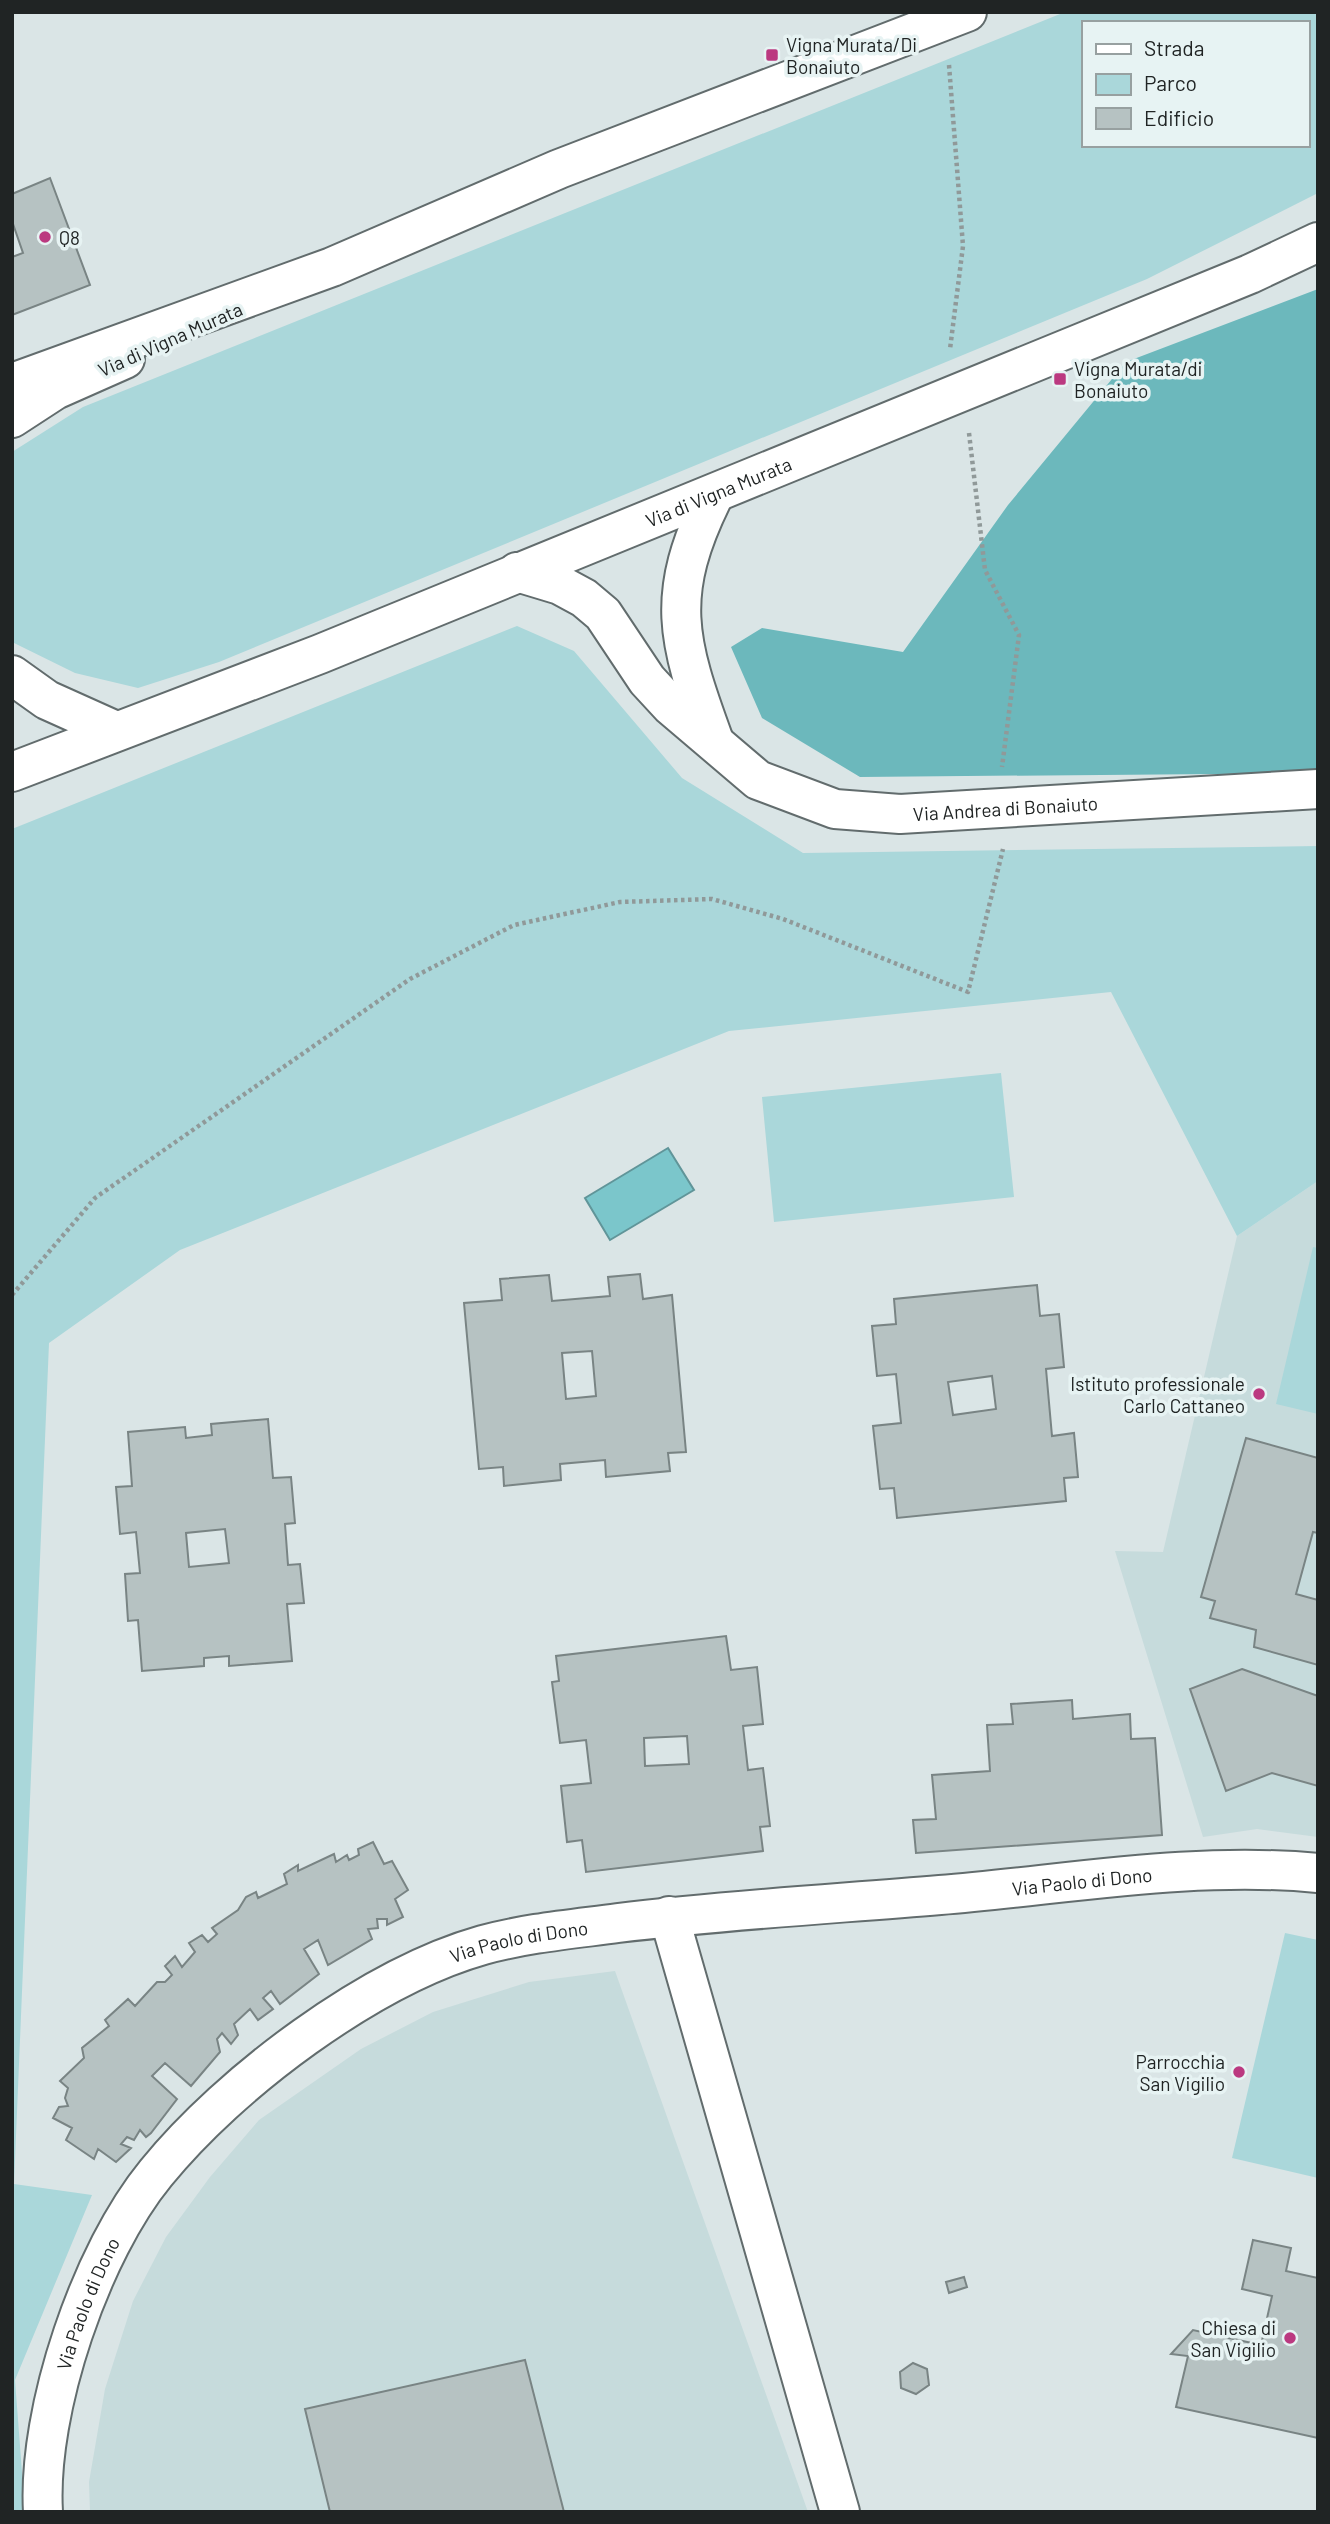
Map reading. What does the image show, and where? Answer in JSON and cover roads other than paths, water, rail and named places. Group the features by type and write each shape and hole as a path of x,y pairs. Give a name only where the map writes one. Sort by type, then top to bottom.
{"street":[{"name":"Via di Vigna Murata","path":"12,418 55,390 559,169 967,12"},
{"name":"Via di Vigna Murata","path":"12,772 310,658 517,572 714,495 1250,274 1318,242"},
{"name":"Via di Vigna Murata","path":"12,383 332,267"},
{"name":"Via Andrea di Bonaiuto","path":"714,495 685,560 680,624 690,674 715,743"},
{"name":"Via Andrea di Bonaiuto","path":"517,572 560,585 584,598 603,614 648,680 671,706 758,780 835,809 900,814 1318,789"},
{"path":"12,675 47,700 116,731"},
{"name":"Via Paolo di Dono","path":"43,2512 42,2487 48,2424 60,2374 88,2295 131,2210 154,2176 193,2131 270,2065 389,1982 482,1945 535,1933 669,1916 1016,1889 1140,1875 1285,1870 1318,1873"},
{"path":"669,1916 840,2512"}],"place":[{"name":"Vigna Murata/Di Bonaiuto","path":"772,55"},
{"name":"Q8","path":"45,237"},
{"name":"Vigna Murata/di Bonaiuto","path":"1060,379"},
{"name":"Istituto professionale Carlo Cattaneo","path":"1259,1394"},
{"name":"Parrocchia San Vigilio","path":"1239,2072"},
{"name":"Chiesa di San Vigilio","path":"1290,2338"}]}
